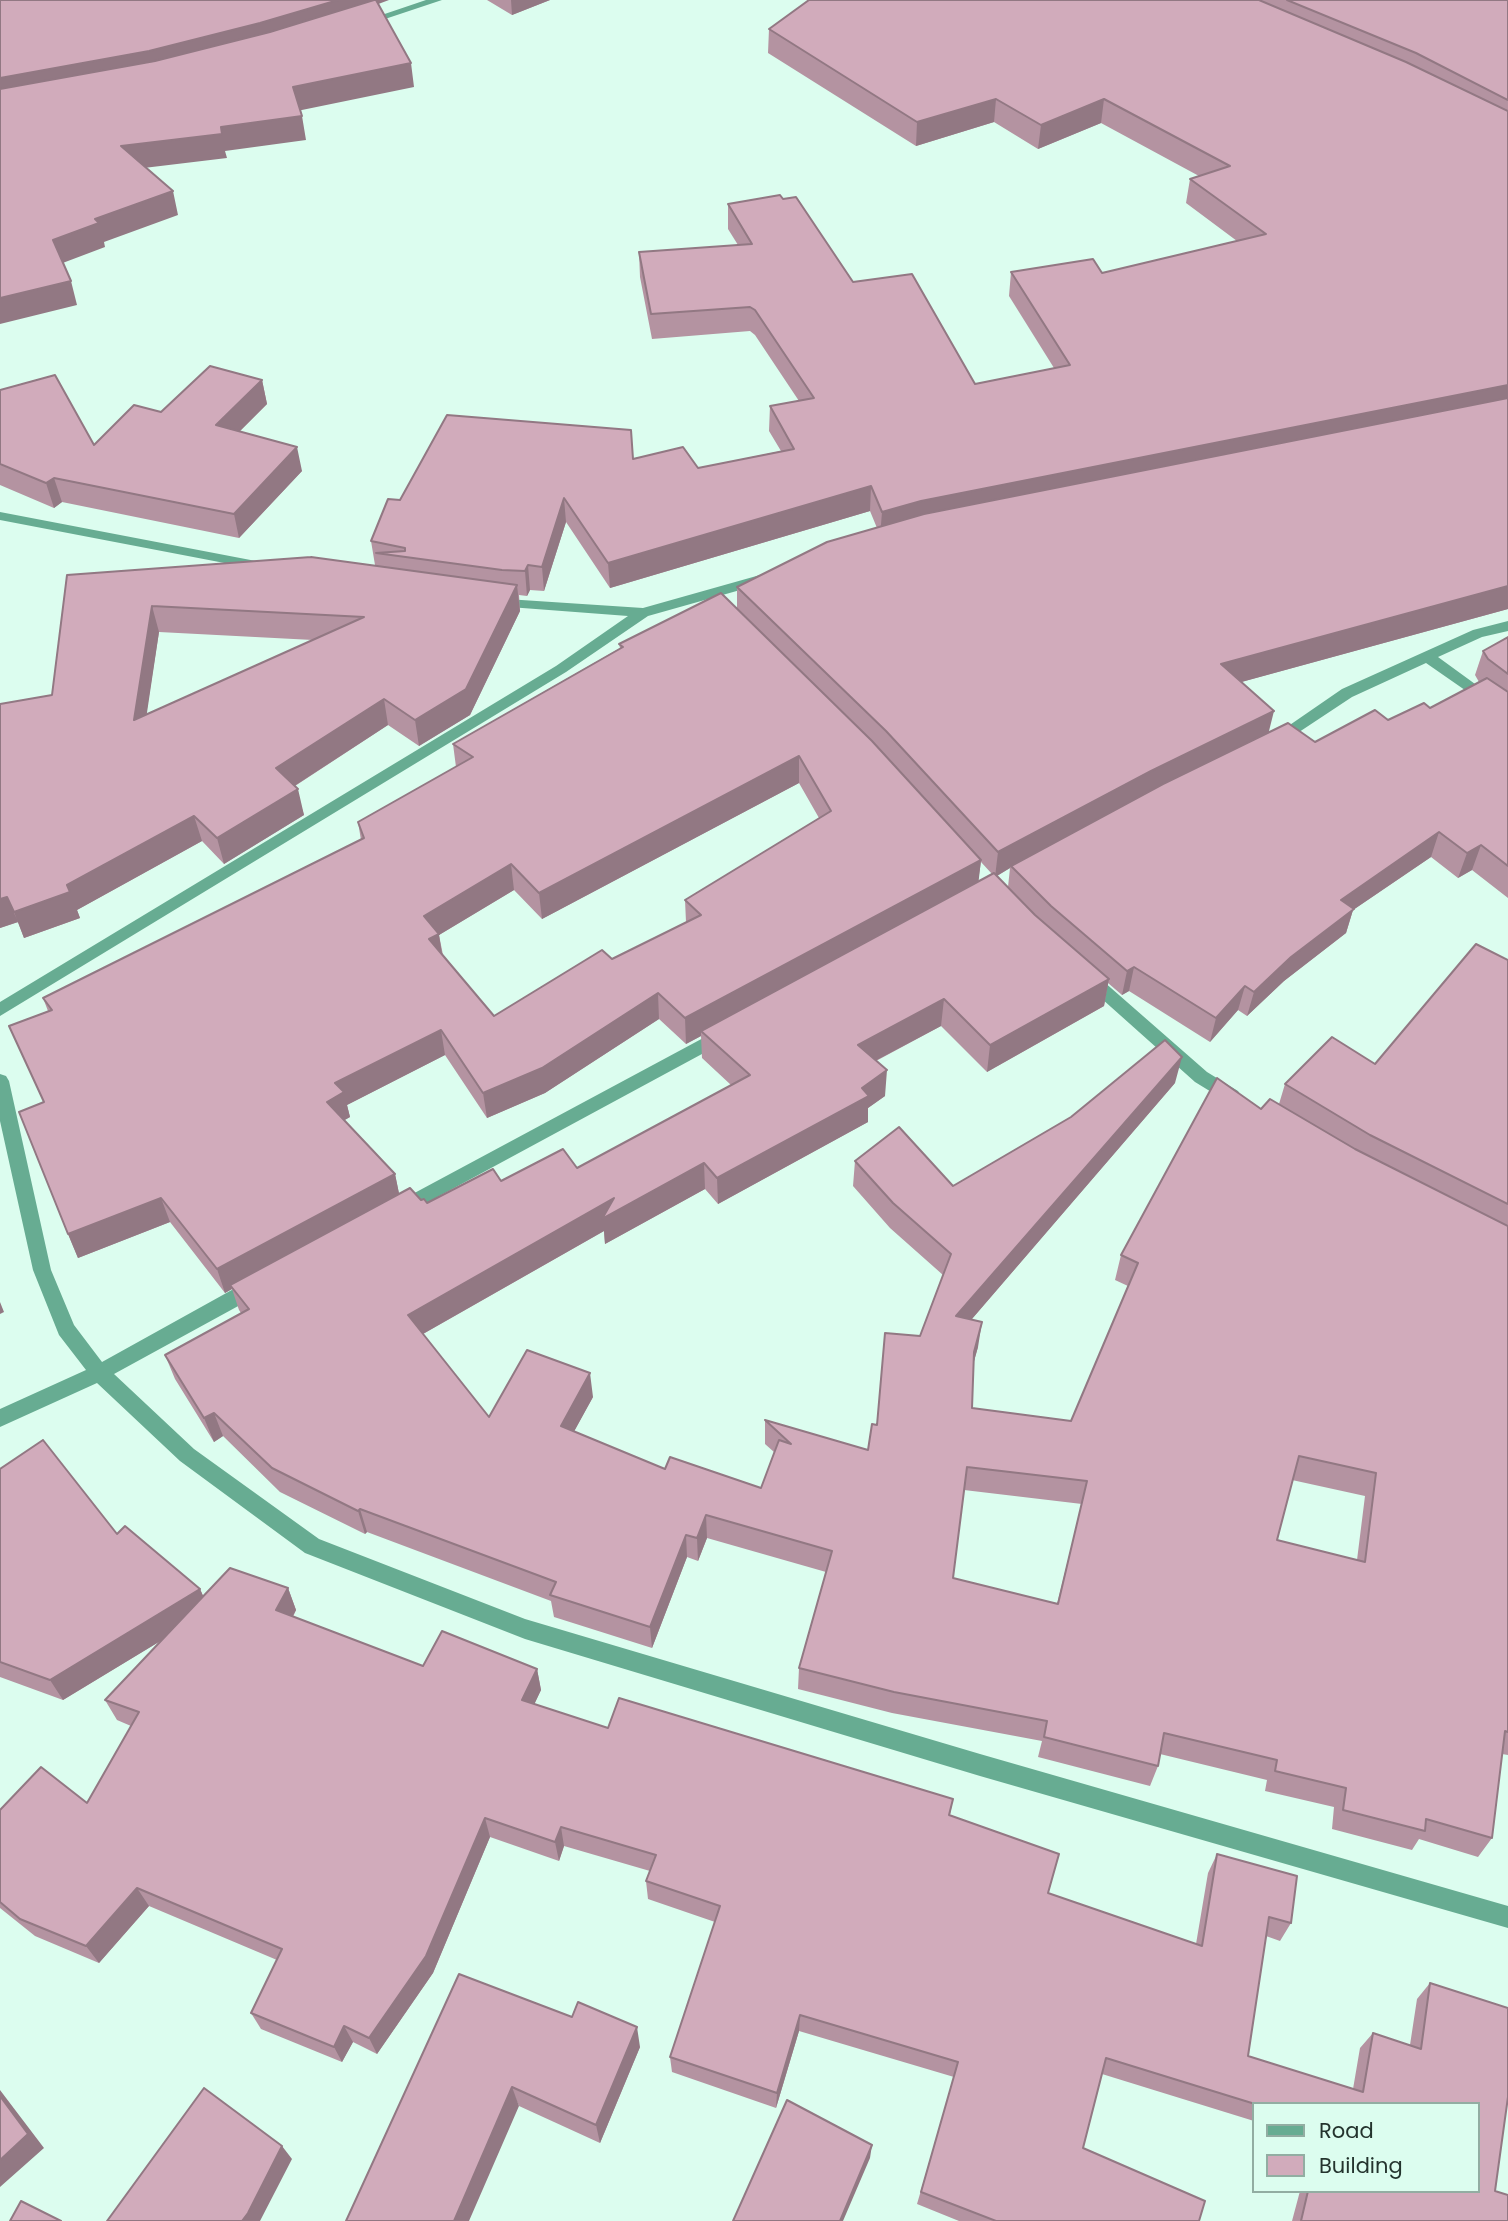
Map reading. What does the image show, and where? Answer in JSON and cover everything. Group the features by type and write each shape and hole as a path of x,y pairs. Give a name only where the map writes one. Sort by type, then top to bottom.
{"street":[{"path":"356,25 437,0"},
{"path":"0,516 275,569"},
{"path":"478,598 643,613 714,600 775,575"},
{"path":"0,1010 561,669 643,613"},
{"path":"1258,750 1347,693 1478,633 1508,626"},
{"path":"1426,656 1508,715"},
{"path":"1071,963 1201,1077 1248,1105"},
{"path":"390,1214 740,1025"},
{"path":"0,1081 42,1270 66,1329 99,1373 187,1455 312,1546 525,1629 993,1769 1508,1917"},
{"path":"0,1418 99,1373 269,1280"}],"building":[{"path":"0,0 338,0 149,51 0,78"},
{"path":"374,0 411,63 293,87 302,116 221,127 222,134 121,146 173,191 95,219 99,223 53,240 71,281 0,298 0,89 155,61 270,32"},
{"path":"809,0 1259,0 1406,62 1508,111 1508,385 921,501 882,512 871,486 608,563 564,498 542,567 528,565 525,571 502,570 376,553 405,551 405,548 371,541 388,499 400,500 447,415 631,430 633,459 683,447 698,468 794,449 770,406 814,398 755,310 750,307 651,314 639,252 752,244 728,204 780,195 783,199 796,197 853,282 912,274 975,384 1070,365 1011,272 1093,259 1102,273 1266,234 1190,179 1230,166 1104,99 1041,125 996,99 917,122 769,29"},
{"path":"1287,0 1508,0 1508,100 1416,53"},
{"path":"210,366 262,380 216,425 297,447 234,514 54,478 46,483 0,464 0,390 55,375 94,445 134,405 161,412"},
{"path":"1508,398 1508,586 1221,664 1274,711 1151,771 998,852 886,731 737,587 827,542 924,514"},
{"path":"311,557 517,585 466,689 415,720 384,699 276,768 298,789 217,838 194,816 67,885 70,892 14,912 7,897 0,899 0,704 52,695 67,575","holes":["152,606 364,617 134,720"]},
{"path":"721,593 872,741 981,860 685,1018 658,993 542,1068 483,1093 441,1030 335,1083 344,1092 327,1102 395,1174 217,1269 161,1198 68,1234 19,1112 44,1102 9,1026 52,1010 43,998 364,838 358,822 473,757 453,744 623,647 619,644","holes":["799,756 831,811 685,900 701,915 612,959 602,950 494,1016 429,939 439,934 424,916 511,864 539,893"]},
{"path":"1508,637 1508,674 1488,659 1483,651"},
{"path":"1487,678 1508,692 1508,866 1481,845 1467,853 1439,832 1341,900 1354,909 1291,957 1254,992 1245,986 1216,1018 1134,967 1127,971 1051,906 1011,866 1163,784 1288,723 1315,742 1375,710 1388,720 1424,703 1430,708"},
{"path":"994,873 1035,915 1109,979 990,1045 944,999 858,1045 887,1070 862,1088 869,1096 717,1178 704,1163 602,1219 614,1198 408,1315 489,1417 527,1350 590,1373 561,1426 665,1469 670,1457 761,1488 779,1440 791,1444 765,1420 868,1450 872,1424 877,1425 885,1333 920,1336 951,1254 893,1203 855,1161 899,1127 953,1186 1071,1117 1165,1040 1182,1057 956,1316 982,1322 974,1352 972,1408 1071,1421 1138,1263 1121,1255 1217,1078 1261,1109 1270,1099 1355,1149 1508,1226 1508,1732 1505,1731 1492,1838 1426,1819 1425,1831 1343,1810 1346,1788 1275,1771 1277,1760 1164,1733 1158,1766 1044,1737 1047,1721 894,1692 799,1668 832,1551 706,1515 697,1538 686,1535 650,1627 550,1595 556,1582 360,1509 358,1511 272,1468 214,1413 204,1418 165,1355 249,1309 230,1285 410,1188 427,1203 493,1169 501,1181 563,1149 577,1168 750,1075 701,1031","holes":["1299,1456 1376,1473 1365,1562 1277,1540","967,1467 1087,1481 1058,1604 953,1578"]},
{"path":"1476,944 1508,960 1508,1204 1370,1135 1285,1084 1332,1037 1375,1064"},
{"path":"43,1440 117,1534 125,1526 200,1589 50,1680 0,1662 0,1469"},
{"path":"230,1568 288,1588 276,1610 423,1666 442,1631 537,1669 522,1700 608,1728 619,1698 953,1799 949,1815 1059,1854 1048,1893 1202,1946 1217,1854 1297,1876 1291,1923 1269,1917 1248,2056 1363,2092 1373,2033 1421,2049 1430,1983 1508,2008 1508,2097 1495,2191 1508,2195 1508,2221 1301,2221 1308,2193 1480,2193 1480,2102 1252,2103 1106,2058 1083,2148 1205,2201 1199,2221 996,2221 921,2192 958,2062 800,2015 777,2093 670,2057 720,1906 646,1881 656,1855 561,1827 555,1842 485,1818 426,1956 369,2038 344,2026 334,2047 251,2013 282,1949 137,1888 86,1946 20,1919 0,1902 0,1810 41,1767 87,1803 139,1712 105,1700"},
{"path":"459,1974 572,2017 578,2002 637,2027 596,2125 512,2087 454,2221 346,2221"},
{"path":"204,2088 282,2146 248,2213 242,2221 107,2221"},
{"path":"0,2096 28,2134 0,2160"},
{"path":"787,2100 872,2145 840,2221 733,2221"},
{"path":"21,2201 61,2221 10,2221"}]}
